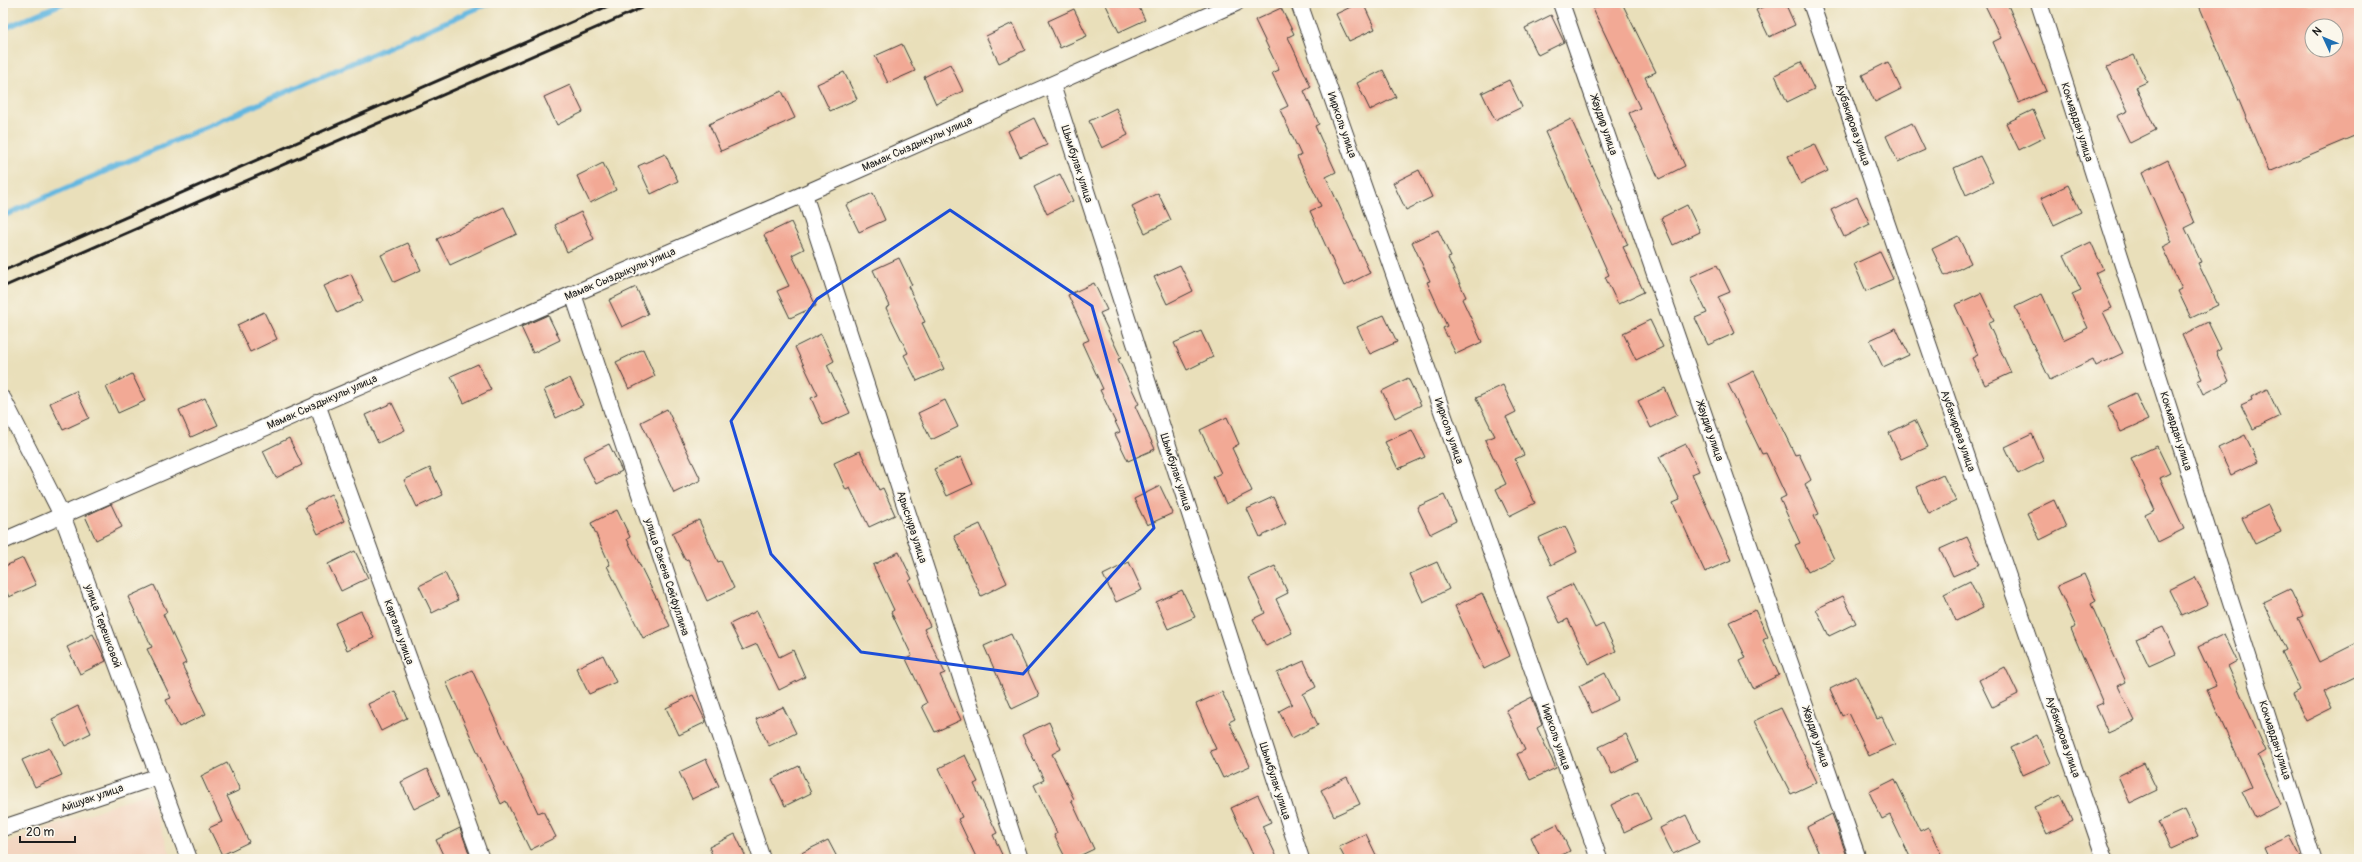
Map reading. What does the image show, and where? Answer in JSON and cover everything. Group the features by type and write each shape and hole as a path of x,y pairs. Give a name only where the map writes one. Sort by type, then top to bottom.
{"street":[{"name":"Мамак Сыздыкулы улица","path":"3,541 804,194 1236,3"},
{"name":"Иирколь улица","path":"1299,3 1599,859"},
{"name":"Жаудир улица","path":"1561,3 1858,859"},
{"name":"Аубакирова улица","path":"1811,3 2105,859"},
{"name":"Кокмардан улица","path":"2039,3 2313,859"},
{"name":"Шымбулак улица","path":"1052,85 1301,859"},
{"name":"Арыснура улица","path":"804,194 1020,859"},
{"name":"улица Сакена Сейфуллина","path":"573,294 762,859"},
{"name":"улица Терешковой","path":"3,399 62,515 189,859"},
{"name":"Каргалы улица","path":"317,404 481,859"},
{"name":"Айшуак улица","path":"3,828 159,776"}],"highlighted area":[{"path":"950,210 1092,306 1154,528 1023,674 861,652 771,554 731,421 817,299"}],"shaded area":[{"path":"148,793 172,859 3,859 3,844"}],"building":[{"path":"1105,3 1137,3 1145,20 1119,32"},
{"path":"1359,3 1363,3 1375,29 1349,41 1336,14"},
{"path":"1606,3 1622,3 1656,72 1645,77 1685,166 1659,179 1629,113 1640,108 1593,9"},
{"path":"1772,3 1785,3 1795,25 1769,37 1756,10"},
{"path":"1984,3 2007,3 2046,91 2019,103 1993,42 2001,38"},
{"path":"2198,3 2359,3 2359,134 2269,172"},
{"path":"1281,8 1294,34 1288,37 1311,87 1304,91 1319,124 1315,126 1336,172 1326,177 1370,273 1344,286 1310,211 1321,206 1297,157 1301,155 1280,110 1288,106 1272,73 1279,70 1255,20"},
{"path":"1074,9 1087,36 1060,48 1048,21"},
{"path":"1551,15 1564,42 1538,55 1525,28"},
{"path":"1013,23 1025,50 999,63 986,36"},
{"path":"902,44 915,71 888,83 875,56"},
{"path":"2134,55 2147,82 2136,87 2156,130 2130,143 2117,116 2128,111 2107,67"},
{"path":"1801,62 1814,89 1787,102 1775,75"},
{"path":"1888,62 1901,89 1875,102 1862,75"},
{"path":"950,64 963,91 936,104 924,77"},
{"path":"1383,70 1396,97 1370,110 1357,83"},
{"path":"844,72 857,99 830,111 817,84"},
{"path":"1509,80 1522,107 1495,120 1482,93"},
{"path":"570,85 583,112 557,125 544,97"},
{"path":"782,91 795,118 721,151 709,124"},
{"path":"1116,108 1128,135 1102,148 1089,121"},
{"path":"2033,110 2045,137 2019,150 2006,123"},
{"path":"1034,118 1047,145 1020,157 1008,131"},
{"path":"1571,119 1628,245 1623,247 1644,292 1618,304 1605,277 1609,275 1545,132"},
{"path":"1912,123 1925,150 1898,162 1886,136"},
{"path":"1815,144 1828,171 1801,184 1788,156"},
{"path":"665,154 678,181 651,194 638,166"},
{"path":"1980,156 1993,182 1966,195 1954,168"},
{"path":"2168,160 2195,223 2185,228 2201,262 2198,263 2218,305 2191,318 2178,291 2182,289 2162,247 2172,242 2142,173"},
{"path":"603,163 616,190 590,203 577,176"},
{"path":"1419,170 1432,197 1406,210 1393,183"},
{"path":"1060,174 1073,201 1047,214 1034,187"},
{"path":"2068,185 2081,212 2054,225 2041,198"},
{"path":"873,193 885,220 859,232 846,205"},
{"path":"1158,193 1171,220 1145,233 1132,206"},
{"path":"1857,197 1870,224 1844,237 1831,210"},
{"path":"1687,205 1700,232 1673,245 1661,218"},
{"path":"504,207 517,234 450,265 437,239"},
{"path":"581,212 594,239 567,252 555,225"},
{"path":"791,222 804,249 792,255 816,306 790,318 777,291 789,286 764,235"},
{"path":"1438,230 1451,257 1448,258 1466,297 1462,299 1482,342 1456,354 1443,328 1447,326 1427,282 1430,281 1412,242"},
{"path":"1958,236 1971,263 1945,276 1932,249"},
{"path":"2091,242 2103,269 2095,273 2112,308 2103,312 2123,353 2096,366 2093,359 2050,380 2015,307 2042,294 2063,340 2088,328 2072,294 2081,290 2064,255"},
{"path":"408,243 421,270 394,282 381,255"},
{"path":"1880,252 1893,279 1866,291 1854,264"},
{"path":"899,258 912,285 908,286 925,322 922,323 944,369 917,381 904,355 908,353 886,308 890,306 873,270"},
{"path":"1180,265 1193,291 1167,304 1154,277"},
{"path":"1717,265 1730,292 1718,297 1735,333 1708,345 1695,318 1707,313 1690,277"},
{"path":"351,274 363,301 337,313 324,286"},
{"path":"1094,283 1107,310 1100,313 1121,358 1118,359 1139,404 1135,406 1155,449 1128,461 1115,434 1120,432 1100,390 1103,389 1082,343 1089,340 1068,295"},
{"path":"636,287 648,314 622,327 609,300"},
{"path":"1981,293 1994,320 1988,323 2011,373 1985,385 1972,358 1978,355 1955,305"},
{"path":"264,312 277,339 250,352 237,325"},
{"path":"548,315 560,340 533,353 521,327"},
{"path":"1384,315 1397,342 1370,354 1357,327"},
{"path":"1650,320 1663,347 1636,360 1623,333"},
{"path":"2208,322 2221,349 2216,352 2229,381 2203,394 2197,381 2202,379 2182,335"},
{"path":"1896,328 1909,355 1883,367 1870,340"},
{"path":"1201,331 1213,357 1187,370 1174,343"},
{"path":"821,334 834,361 827,365 850,413 823,425 811,398 818,395 795,347"},
{"path":"643,349 655,376 629,389 616,362"},
{"path":"478,364 491,390 464,403 451,376"},
{"path":"1754,371 1795,455 1799,454 1811,480 1805,484 1819,514 1814,516 1834,559 1808,572 1795,545 1800,543 1780,499 1786,496 1766,453 1762,454 1728,384"},
{"path":"132,374 145,401 118,413 106,387"},
{"path":"570,378 583,405 556,418 544,390"},
{"path":"1408,378 1421,405 1395,418 1382,391"},
{"path":"1503,385 1516,412 1506,417 1524,455 1515,459 1535,503 1509,516 1496,489 1506,484 1485,440 1495,436 1476,398"},
{"path":"1665,388 1677,415 1651,428 1638,401"},
{"path":"2267,389 2280,416 2253,429 2241,405 2252,400 2251,397"},
{"path":"76,391 89,418 63,430 50,403"},
{"path":"2135,393 2148,420 2121,432 2108,406"},
{"path":"205,398 218,425 191,437 179,410"},
{"path":"945,400 958,427 931,440 918,413"},
{"path":"392,403 405,430 378,443 365,415"},
{"path":"667,409 701,480 674,493 641,422"},
{"path":"1227,417 1239,444 1232,448 1252,491 1226,504 1213,477 1221,473 1200,430"},
{"path":"1915,420 1928,447 1901,459 1889,433"},
{"path":"1412,430 1425,457 1398,469 1385,442"},
{"path":"2032,434 2044,461 2018,474 2005,447"},
{"path":"2245,435 2258,462 2231,475 2218,448"},
{"path":"289,438 302,465 276,478 263,451"},
{"path":"609,444 622,471 596,484 583,457"},
{"path":"1686,444 1699,471 1692,474 1731,560 1705,572 1673,503 1680,500 1659,457"},
{"path":"2157,446 2170,473 2160,478 2184,529 2158,542 2145,515 2155,510 2131,458"},
{"path":"860,451 879,490 883,488 895,515 869,527 850,488 846,490 834,463"},
{"path":"961,457 973,484 947,496 934,469"},
{"path":"430,468 443,495 417,507 404,480"},
{"path":"1943,475 1956,501 1929,514 1917,487"},
{"path":"1160,486 1173,513 1147,525 1134,499"},
{"path":"331,494 344,521 318,534 305,507"},
{"path":"1444,495 1456,521 1430,534 1417,507"},
{"path":"1273,497 1286,524 1260,537 1247,509"},
{"path":"2054,500 2066,527 2040,540 2027,513"},
{"path":"111,504 122,527 96,540 85,516"},
{"path":"2268,505 2281,532 2255,544 2242,518"},
{"path":"617,510 630,537 627,539 670,626 643,638 607,566 610,565 591,523"},
{"path":"699,520 718,562 721,561 734,588 707,601 688,559 685,560 672,533"},
{"path":"980,524 1007,583 981,596 954,536"},
{"path":"1565,526 1577,552 1551,565 1538,538"},
{"path":"1967,537 1980,564 1953,576 1940,549"},
{"path":"355,551 368,578 341,591 328,564"},
{"path":"899,552 912,579 909,581 930,626 924,629 945,673 940,675 961,720 935,732 922,706 927,703 906,659 912,656 891,612 894,610 873,565"},
{"path":"23,558 36,585 9,597 3,584 3,567"},
{"path":"1129,562 1142,590 1116,602 1103,575"},
{"path":"1437,562 1449,589 1423,602 1410,574"},
{"path":"1275,566 1288,593 1276,599 1292,633 1266,646 1253,619 1265,613 1249,578"},
{"path":"445,573 458,600 432,613 419,586"},
{"path":"2084,574 2096,601 2091,604 2126,682 2118,686 2135,721 2108,733 2096,706 2103,703 2071,629 2076,627 2057,586"},
{"path":"2195,577 2208,604 2182,616 2169,590"},
{"path":"1970,581 1983,608 1956,621 1944,594"},
{"path":"1573,584 1595,628 1603,624 1616,651 1589,664 1568,619 1560,623 1547,596"},
{"path":"154,585 167,612 163,614 186,663 182,665 206,714 179,727 166,700 171,698 147,649 152,647 128,597"},
{"path":"2290,589 2303,616 2298,618 2319,662 2359,642 2359,675 2324,692 2332,708 2306,721 2293,694 2300,690 2282,652 2286,650 2263,602"},
{"path":"1182,590 1195,617 1168,629 1156,602"},
{"path":"1482,593 1510,656 1484,669 1455,606"},
{"path":"1843,596 1856,623 1829,636 1816,609"},
{"path":"1755,610 1768,637 1763,640 1779,675 1753,688 1740,661 1746,658 1729,622"},
{"path":"361,611 374,638 347,650 335,623"},
{"path":"757,611 779,657 793,650 805,677 779,690 757,644 743,650 730,624"},
{"path":"2163,627 2176,654 2149,666 2136,639"},
{"path":"93,634 106,661 80,674 67,647"},
{"path":"1011,634 1039,696 1012,709 984,646"},
{"path":"2224,634 2237,661 2228,666 2266,751 2258,756 2281,805 2255,818 2242,791 2251,787 2207,690 2216,686 2198,647"},
{"path":"603,655 616,682 589,694 576,668"},
{"path":"1304,661 1316,687 1303,694 1318,725 1292,738 1279,711 1292,704 1277,673"},
{"path":"2005,667 2018,694 1992,707 1979,680"},
{"path":"472,670 538,813 543,811 556,837 530,850 506,801 501,804 446,682"},
{"path":"1605,673 1618,700 1592,713 1579,686"},
{"path":"1856,676 1877,719 1882,717 1895,744 1869,756 1848,713 1842,716 1830,689"},
{"path":"395,691 407,718 381,731 368,704"},
{"path":"1222,692 1235,719 1229,722 1250,766 1223,778 1210,751 1216,749 1196,704"},
{"path":"693,695 706,722 679,735 666,708"},
{"path":"1532,697 1542,725 1537,728 1556,768 1530,780 1517,754 1525,750 1506,710"},
{"path":"78,706 91,733 65,746 52,719"},
{"path":"783,707 796,733 769,746 756,719"},
{"path":"1781,708 1817,782 1791,794 1754,721"},
{"path":"1049,722 1061,749 1052,754 1074,799 1071,800 1094,849 1073,859 1066,859 1054,835 1057,833 1034,785 1044,780 1022,735"},
{"path":"1626,734 1638,761 1612,774 1599,747"},
{"path":"2037,735 2050,763 2023,775 2011,748"},
{"path":"49,748 62,775 35,787 22,760"},
{"path":"965,755 978,782 974,784 997,833 993,835 1004,859 977,859 958,819 962,817 939,768"},
{"path":"706,759 719,786 692,799 679,772"},
{"path":"227,763 240,790 227,796 249,842 222,855 209,828 222,822 201,776"},
{"path":"2144,763 2157,790 2130,803 2118,776"},
{"path":"799,766 811,793 785,806 772,779"},
{"path":"427,769 440,796 414,809 401,782"},
{"path":"1347,777 1360,804 1334,816 1321,790"},
{"path":"1895,779 1920,831 1928,827 1941,854 1930,859 1911,859 1890,815 1882,819 1869,792"},
{"path":"1638,792 1651,819 1624,832 1611,805"},
{"path":"1258,795 1271,822 1262,826 1278,859 1255,859 1231,808"},
{"path":"2061,795 2073,821 2047,834 2034,807"},
{"path":"2185,810 2198,837 2171,849 2158,822"},
{"path":"1832,814 1848,859 1822,859 1807,827"},
{"path":"1686,815 1699,842 1673,854 1660,828"},
{"path":"1557,824 1570,851 1554,859 1541,859 1531,837"},
{"path":"460,828 470,856 465,859 445,859 436,840"},
{"path":"735,834 747,859 714,859 709,847"},
{"path":"1366,834 1378,859 1345,859 1339,847"},
{"path":"2290,836 2302,859 2269,859 2264,848"},
{"path":"828,840 838,859 789,859"}],"waterway":[{"path":"3,29 63,3"},
{"path":"3,216 489,3"}],"railway":[{"path":"3,271 615,3"},
{"path":"3,287 653,3"}]}
